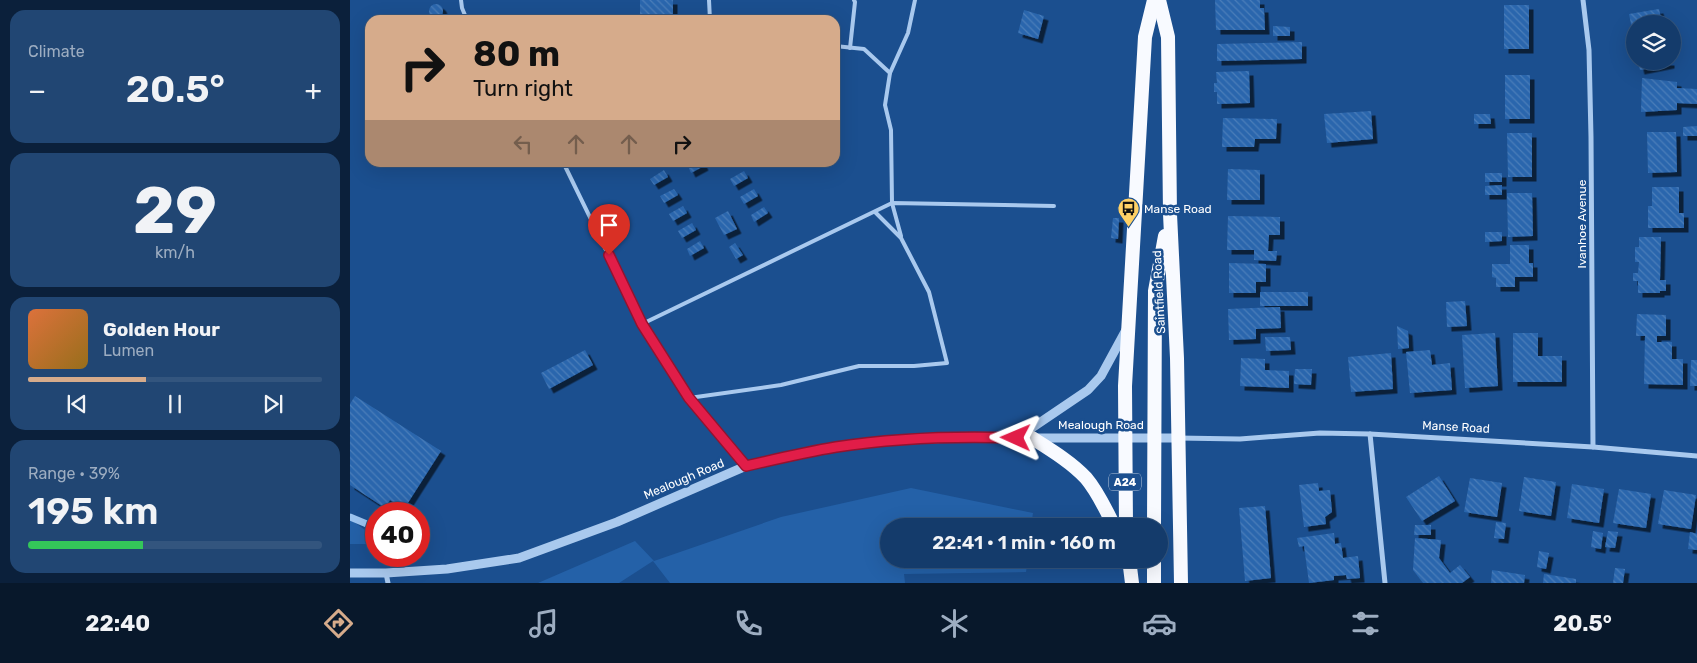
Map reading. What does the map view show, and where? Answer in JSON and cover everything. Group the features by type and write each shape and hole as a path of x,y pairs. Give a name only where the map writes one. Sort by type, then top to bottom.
{"highway":[{"name":"Saintfield Road","path":"1126,518 1125,386 1145,37 1154,0"},
{"name":"Saintfield Road","path":"1159,0 1168,37 1170,214 1177,358 1181,583"},
{"path":"1154,518 1155,291 1170,214"},
{"path":"1032,438 1058,454 1086,478 1095,490 1110,518"},
{"path":"1130,568 1132,583"},
{"path":"1154,568 1154,583"}],"street":[{"name":"Ivanhoe Avenue","path":"1584,0 1589,50 1591,137 1593,447"},
{"path":"1016,438 1088,390 1101,376 1129,323"},
{"name":"Manse Road","path":"1154,438 1240,439 1320,433 1370,434 1593,447 1697,456"},
{"path":"1370,434 1385,583"},
{"name":"Mealough Road","path":"350,573 448,569 520,558 616,522 746,466 808,452 872,443 948,438 1154,438"},
{"path":"386,573 388,583"}],"lane":[{"path":"461,0 465,15"},
{"path":"709,0 710,15"},
{"path":"850,48 854,0"},
{"path":"689,398 781,385 859,366 914,366 947,363 929,292 901,238 892,203 891,130 885,105 890,73 908,33 915,0"},
{"path":"840,47 864,49 890,73"},
{"path":"566,167 642,324 689,398 746,466"},
{"path":"642,324 892,203 1054,206"},
{"path":"875,212 901,238"}],"shaded area":[{"path":"911,488 1033,513 1032,518 880,518 880,568 1027,568 1026,572 904,574 905,583 670,583 653,561 619,583 538,583 635,541 654,561 781,517"},
{"path":"350,519 365,530 365,544 350,544"}],"building":[{"path":"640,0 673,0 673,15 640,15"},
{"path":"1215,0 1260,0 1260,8 1264,8 1265,30 1216,30"},
{"path":"433,4 439,4 443,8 442,15 429,14 429,8"},
{"path":"1504,5 1529,5 1529,49 1504,49"},
{"path":"1659,9 1660,15 1629,15"},
{"path":"1024,10 1044,16 1038,39 1018,33"},
{"path":"1273,26 1290,27 1290,36 1273,36"},
{"path":"1302,42 1302,59 1217,61 1217,44"},
{"path":"1249,71 1250,103 1217,104 1217,92 1214,92 1214,83 1217,83 1216,72"},
{"path":"1505,75 1530,75 1530,119 1505,119"},
{"path":"1642,78 1677,82 1677,88 1697,89 1697,104 1677,103 1677,110 1641,112"},
{"path":"1371,111 1373,139 1327,143 1324,114"},
{"path":"1474,114 1490,114 1491,124 1474,124"},
{"path":"1223,118 1277,119 1276,139 1255,139 1254,147 1222,147"},
{"path":"1697,126 1697,136 1683,136 1683,127"},
{"path":"1647,132 1676,132 1677,172 1648,173"},
{"path":"1507,133 1532,133 1532,177 1508,177"},
{"path":"688,167 702,167 691,173"},
{"path":"1228,169 1260,170 1260,200 1227,200"},
{"path":"664,170 668,177 654,185 650,179"},
{"path":"744,171 748,178 734,186 730,179"},
{"path":"1485,173 1502,173 1502,182 1485,182"},
{"path":"1502,185 1502,195 1485,195 1485,186"},
{"path":"1652,187 1679,187 1679,213 1684,213 1684,228 1648,228 1648,206 1652,206"},
{"path":"674,189 678,195 664,203 660,196"},
{"path":"754,189 758,196 744,204 740,197"},
{"path":"1507,193 1532,193 1533,236 1508,237"},
{"path":"683,206 687,213 673,221 669,214"},
{"path":"764,207 768,213 754,222 751,215"},
{"path":"728,211 737,229 724,235 715,218"},
{"path":"1228,216 1280,217 1280,235 1269,235 1268,251 1277,251 1276,261 1254,260 1254,250 1227,250"},
{"path":"1113,218 1119,218 1118,239 1111,238"},
{"path":"692,223 696,230 682,238 678,231"},
{"path":"1485,232 1502,232 1502,241 1485,242"},
{"path":"1639,237 1661,237 1660,280 1666,280 1666,291 1660,291 1660,293 1638,293 1638,281 1633,281 1633,273 1638,273 1639,262 1635,262 1635,247 1639,247"},
{"path":"700,241 704,248 690,256 687,249"},
{"path":"735,243 743,255 736,259 729,247"},
{"path":"1510,245 1529,245 1529,263 1533,263 1533,277 1515,277 1515,287 1496,287 1496,278 1492,277 1492,264 1510,264"},
{"path":"1229,263 1266,264 1266,282 1256,282 1256,293 1229,293"},
{"path":"1260,292 1308,292 1308,306 1260,306"},
{"path":"1465,301 1467,326 1447,327 1446,302"},
{"path":"1280,307 1281,328 1256,329 1256,339 1229,340 1228,309"},
{"path":"1637,314 1666,315 1666,336 1657,336 1657,342 1672,342 1672,359 1683,359 1683,385 1644,384 1645,336 1636,336"},
{"path":"1397,326 1408,331 1409,348 1398,349"},
{"path":"1495,333 1498,386 1465,388 1462,335"},
{"path":"1513,333 1538,333 1538,356 1562,356 1562,382 1513,382"},
{"path":"1265,337 1290,337 1291,350 1266,351"},
{"path":"585,350 593,365 549,389 541,373"},
{"path":"1430,350 1432,365 1450,363 1452,390 1410,393 1406,352"},
{"path":"1391,353 1393,389 1351,392 1348,357"},
{"path":"1241,358 1265,359 1265,370 1289,371 1289,388 1240,386"},
{"path":"1691,360 1697,360 1697,386 1690,386"},
{"path":"1295,369 1312,369 1311,385 1294,384"},
{"path":"355,396 441,451 408,502 393,502 390,500 389,502 376,502 350,485 350,404"},
{"path":"1439,476 1455,501 1422,521 1406,497"},
{"path":"1524,477 1556,482 1551,516 1519,511"},
{"path":"1470,478 1502,483 1497,517 1464,512"},
{"path":"1318,483 1319,491 1330,490 1332,512 1325,517 1326,524 1304,527 1299,485"},
{"path":"1572,484 1604,489 1599,523 1567,518"},
{"path":"1619,489 1651,494 1646,528 1613,523"},
{"path":"1664,490 1696,495 1691,529 1658,524"},
{"path":"1265,506 1271,578 1245,581 1239,508"},
{"path":"1496,522 1506,523 1504,539 1494,538"},
{"path":"1415,525 1431,525 1431,535 1414,535"},
{"path":"1593,531 1603,533 1601,549 1591,547"},
{"path":"1608,531 1618,532 1615,548 1605,547"},
{"path":"1690,532 1697,534 1697,550 1688,549"},
{"path":"1334,533 1335,544 1341,543 1343,558 1358,556 1360,578 1347,579 1346,575 1334,576 1334,580 1309,583 1304,546 1299,547 1297,538"},
{"path":"1415,538 1441,540 1439,558 1450,573 1460,565 1470,577 1462,583 1423,583 1413,570"},
{"path":"1539,551 1549,553 1546,569 1537,567"},
{"path":"1615,568 1625,569 1623,583 1613,583"},
{"path":"1492,570 1525,575 1524,583 1491,583"},
{"path":"1544,574 1576,579 1576,583 1543,583"}],"waterway":[{"path":"350,517 365,523"}],"place":[{"name":"Manse Road","path":"1128,228"}],"route":[{"path":"609,255 642,324 689,398 746,466 838,446 897,440 1016,438"}]}
